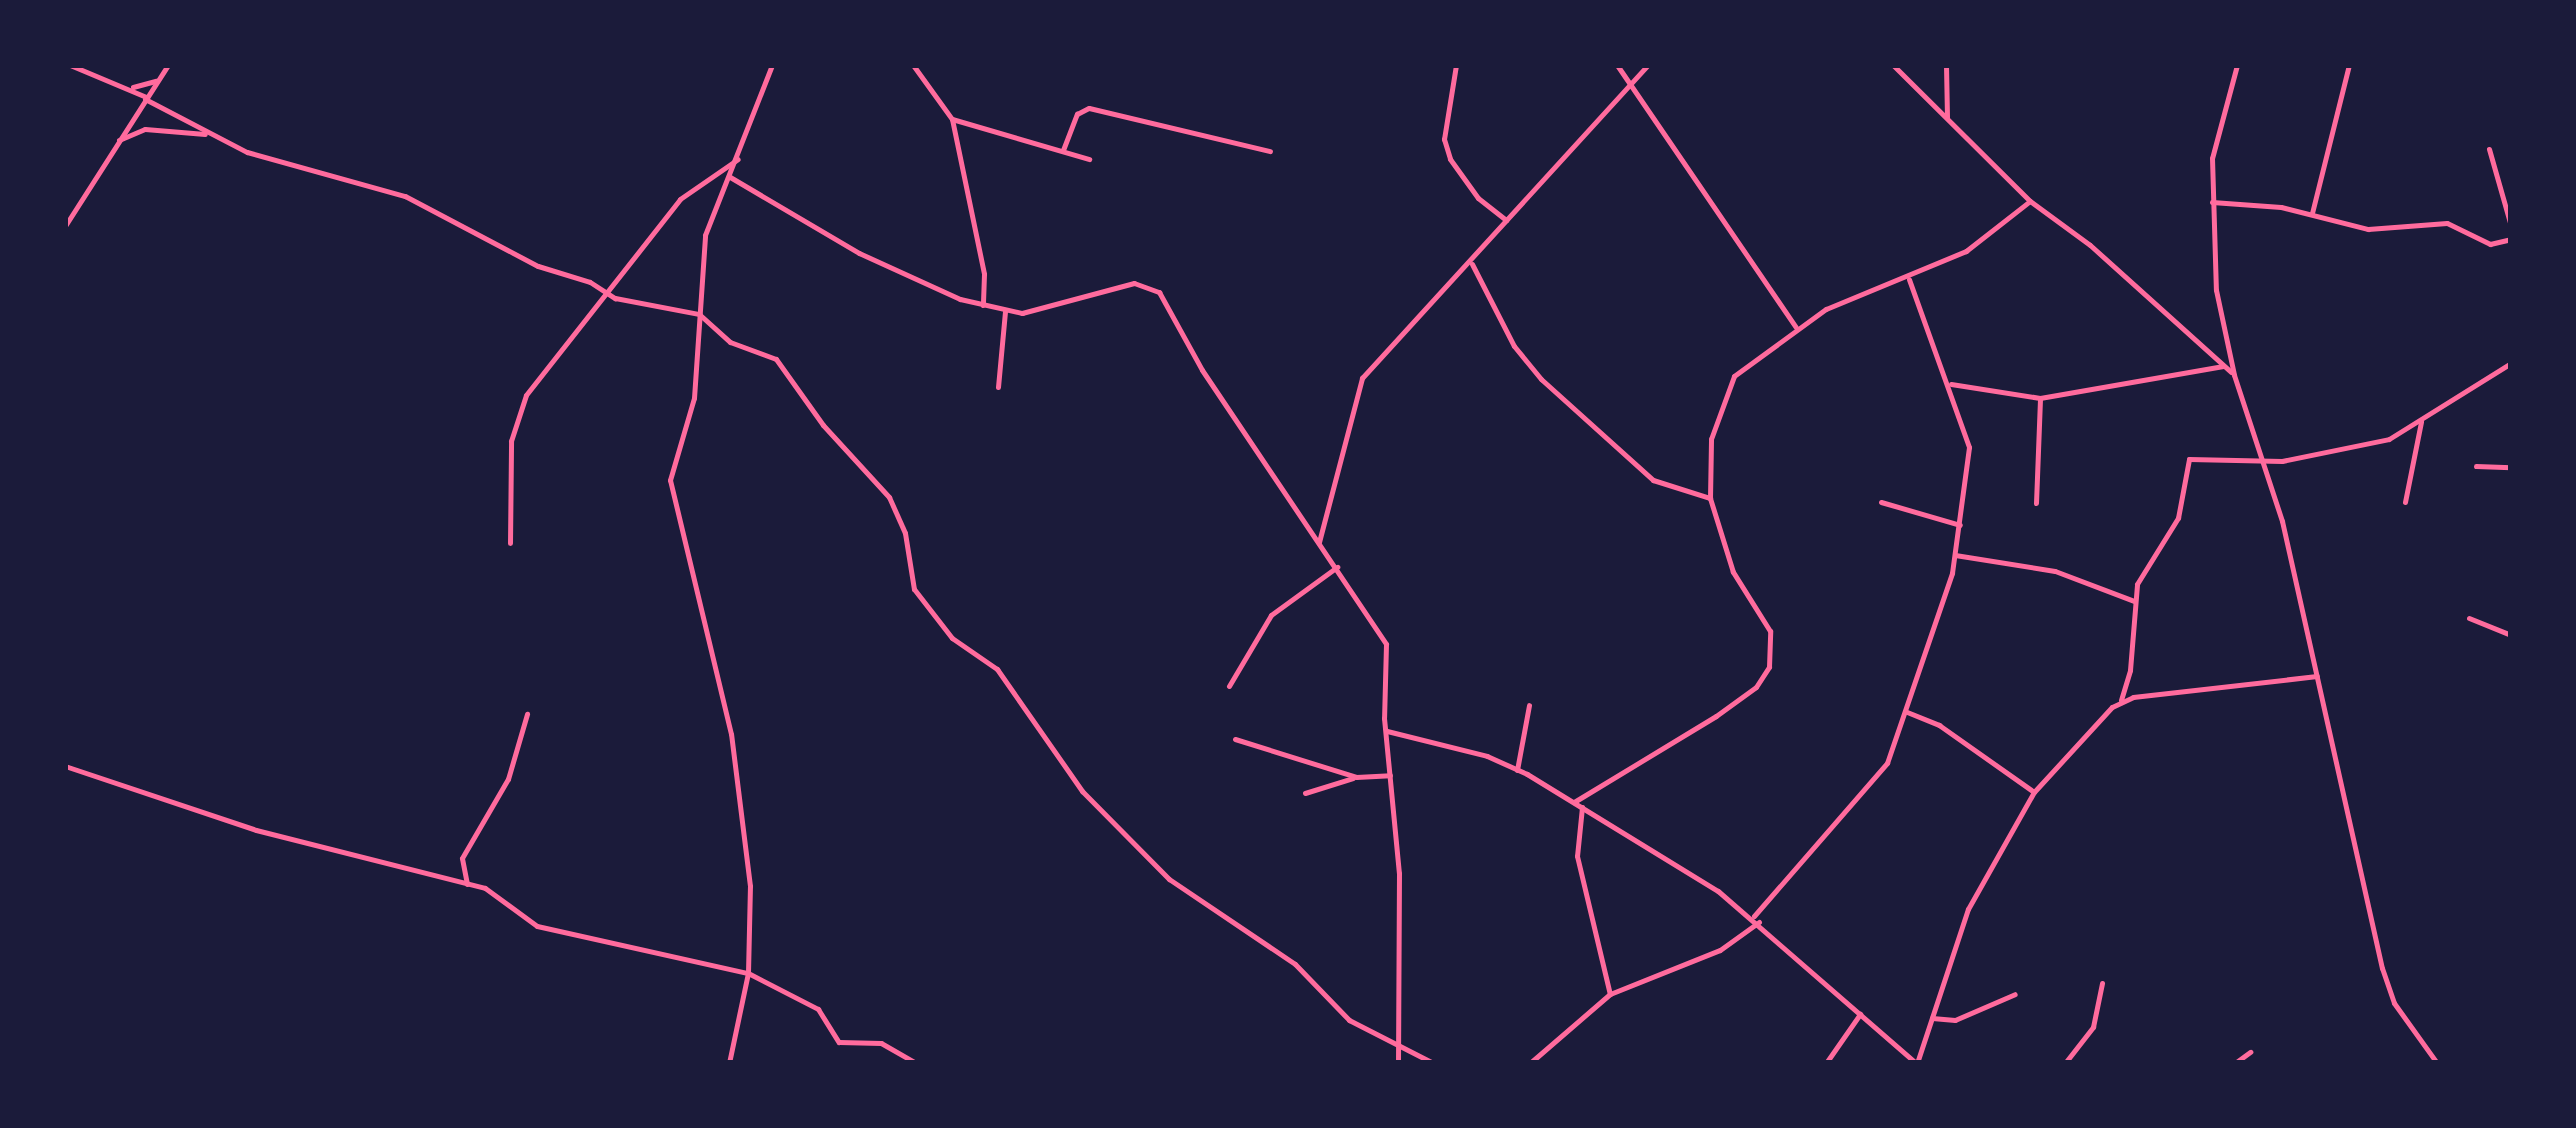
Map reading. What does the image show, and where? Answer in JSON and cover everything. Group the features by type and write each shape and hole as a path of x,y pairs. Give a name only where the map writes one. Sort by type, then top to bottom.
{"street":[{"path":"70,65 130,88 208,134 283,164 405,196 538,266 604,291 698,314 730,342 776,359 823,425 889,497 905,533 914,589 952,638 997,669 1082,791 1169,879 1295,964 1366,1032 1398,1042 1433,1063"},
{"path":"65,226 168,65"},
{"path":"730,1063 748,973 750,886 731,734 670,480 694,398 704,235 738,159 772,65"},
{"path":"914,65 952,119 979,244 983,305"},
{"path":"1456,65 1444,139 1450,158 1478,198 1506,220"},
{"path":"1618,65 1632,77 1796,327"},
{"path":"1318,542 1362,378 1472,264 1632,77 1648,65"},
{"path":"1894,65 2030,201 2090,245 2234,374"},
{"path":"1946,65 1947,117"},
{"path":"2237,65 2218,123 2212,202 2216,290 2234,374 2265,462 2385,978 2437,1063"},
{"path":"2312,213 2349,65"},
{"path":"130,88 156,82"},
{"path":"1063,150 1077,114 1089,108 1270,150"},
{"path":"952,119 1088,159"},
{"path":"118,140 146,129 208,134"},
{"path":"2488,149 2511,226"},
{"path":"510,543 516,417 542,371 680,199 738,159"},
{"path":"730,178 915,282 983,305 1005,310 1052,310 1134,284 1159,292 1202,370 1386,644 1387,731 1399,873 1398,1063"},
{"path":"1574,802 1716,716 1756,687 1769,667 1770,632 1733,572 1710,498 1711,439 1723,392 1796,327 1826,308 1908,279 1966,252 2030,201"},
{"path":"2212,202 2312,213 2368,229 2447,223 2490,244 2511,239"},
{"path":"1472,264 1514,346 1541,379 1653,480 1710,498"},
{"path":"1754,916 1867,792 1908,712 1955,555 1970,447 1950,384 1908,279"},
{"path":"998,387 1005,310"},
{"path":"1387,731 1517,770 1582,807 1754,916 1917,1063 1956,933 2034,792 2120,700 2130,670 2134,601 2178,518 2189,459 2196,454 2265,462 2389,439 2511,363"},
{"path":"1950,384 2040,398 2225,366"},
{"path":"2036,503 2040,398"},
{"path":"2405,502 2421,421"},
{"path":"2476,466 2511,467"},
{"path":"1882,502 1960,525"},
{"path":"1955,555 2056,571 2134,601"},
{"path":"1229,686 1271,614 1337,568"},
{"path":"2470,618 2511,634"},
{"path":"2120,700 2316,676"},
{"path":"1517,770 1530,705"},
{"path":"1908,712 1939,726 2034,792"},
{"path":"467,884 462,858 508,780 527,714"},
{"path":"1235,739 1356,777"},
{"path":"65,766 256,830 467,884 500,896 538,926 748,973 818,1008 839,1042 881,1043 916,1063"},
{"path":"1304,793 1356,777 1390,775"},
{"path":"1582,807 1577,856 1610,994"},
{"path":"1530,1063 1610,994 1720,950 1760,922"},
{"path":"2065,1063 2093,1027 2102,983"},
{"path":"1932,1018 1955,1020 2015,994"},
{"path":"1826,1063 1860,1014"},
{"path":"2236,1063 2250,1052"}]}
